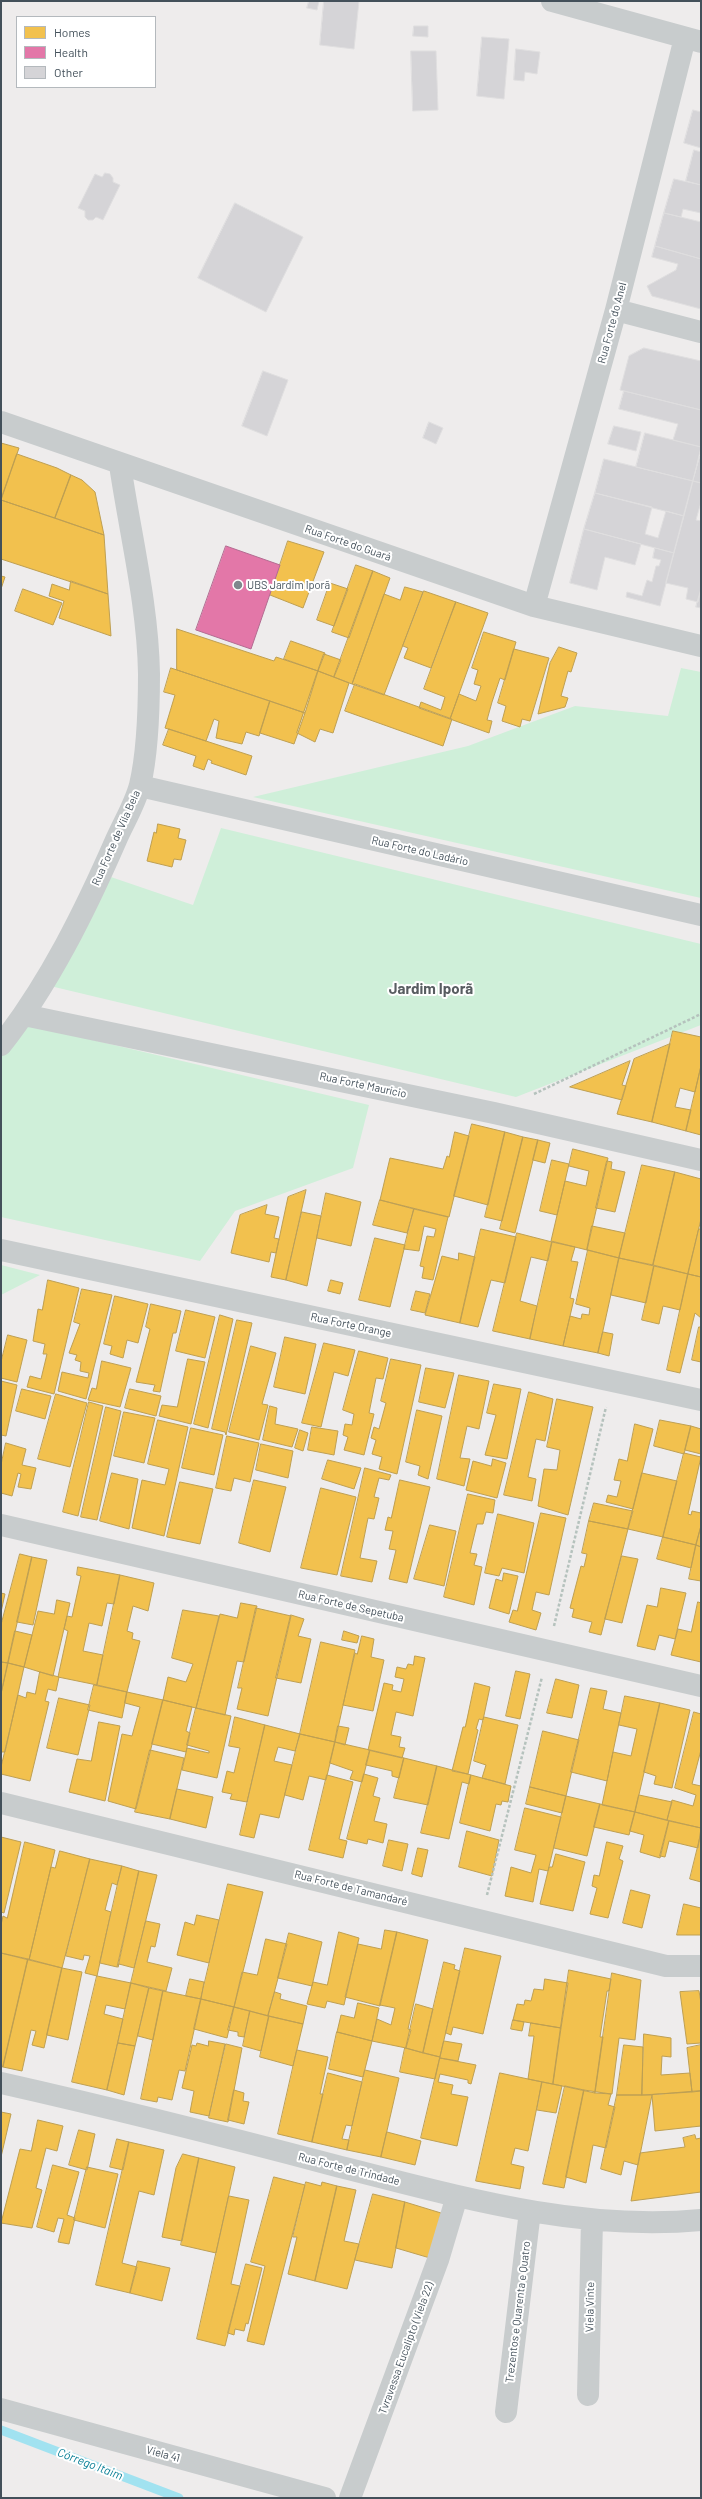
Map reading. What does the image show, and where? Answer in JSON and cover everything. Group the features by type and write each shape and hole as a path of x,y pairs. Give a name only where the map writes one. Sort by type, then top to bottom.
{"street":[{"path":"552,1 693,40"},
{"name":"Rua Forte do Anel","path":"534,606 693,40"},
{"path":"616,310 701,332"},
{"name":"Rua Forte do Guará","path":"1,422 120,465 534,606 701,646"},
{"name":"Rua Forte de Vila Bela","path":"1,1045 24,1015 101,874 140,786 146,741 149,674 144,613 120,465"},
{"name":"Rua Forte do Ladário","path":"140,786 701,915"},
{"name":"Rua Forte Maurício","path":"24,1015 494,1113 701,1160"},
{"name":"Rua Forte Orange","path":"1,1250 701,1400"},
{"name":"Rua Forte de Sepetuba","path":"1,1525 701,1686"},
{"name":"Rua Forte de Tamandaré","path":"1,1803 666,1966 701,1966"},
{"name":"Rua Forte de Trindade","path":"1,2083 126,2112 457,2196 530,2211 592,2220 632,2223 701,2220"},
{"name":"Tvravessa Eucalipto (Viela 22)","path":"350,2498 438,2260 457,2196"},
{"name":"Trezentos e Quarenta e Quatro","path":"506,2412 530,2211"},
{"name":"Viela Vinte","path":"588,2394 592,2220"},
{"name":"Viela 41","path":"1,2409 325,2498"}],"path":[{"path":"494,1113 701,1014"}],"green space":[{"path":"681,668 701,672 701,898 253,797 468,746 575,706 668,716"},
{"path":"221,828 701,944 701,1025 516,1097 46,985 108,876 193,905"},
{"path":"25,1024 369,1105 353,1168 235,1211 200,1261 1,1217 1,1056"},
{"path":"1,1265 40,1275 1,1295"}],"building: Homes":[{"path":"1,443 19,448 1,500"},
{"path":"17,454 57,468 71,475 55,518 1,500"},
{"path":"71,475 82,480 95,492 104,535 55,518"},
{"path":"1,500 104,535 108,594 1,559"},
{"path":"288,541 324,552 303,608 270,595"},
{"path":"356,565 373,571 349,638 332,632"},
{"path":"373,571 390,578 352,684 334,677"},
{"path":"1,576 5,577 1,589"},
{"path":"71,581 108,594 111,636 59,618 64,601 49,596 52,584 69,590"},
{"path":"330,583 348,589 334,626 317,620"},
{"path":"405,587 423,592 384,695 352,684 384,594 400,600"},
{"path":"23,589 62,603 53,625 15,611"},
{"path":"424,591 456,602 431,668 404,658 408,648 403,646"},
{"path":"456,602 488,613 450,719 419,708 421,702 441,710 445,697 424,689"},
{"path":"177,629 274,661 276,657 318,671 305,713 177,670"},
{"path":"484,632 516,642 505,680 500,678 492,702 487,720 492,721 489,733 450,719 459,694 476,701 481,686 474,684 478,670 472,668"},
{"path":"291,641 325,653 318,671 284,659"},
{"path":"559,647 577,653 571,672 568,671 561,696 568,698 565,707 538,714 550,663"},
{"path":"514,649 549,658 530,721 522,719 520,727 502,721 506,706 498,703"},
{"path":"324,654 341,660 334,677 318,671"},
{"path":"171,668 270,701 259,736 246,732 242,744 216,738 219,721 214,719 206,741 165,728 175,695 164,692"},
{"path":"318,671 349,683 333,733 320,729 315,742 297,733"},
{"path":"355,684 452,719 443,746 345,711"},
{"path":"270,701 305,713 294,744 260,733"},
{"path":"169,729 252,756 246,775 211,763 212,761 208,759 204,770 193,766 196,756 163,745"},
{"path":"158,824 180,829 178,838 186,840 181,860 174,859 172,867 147,861 154,832 156,833"},
{"path":"673,1031 701,1037 701,1066 695,1092 680,1088 675,1107 691,1110 686,1131 652,1122"},
{"path":"670,1044 652,1122 617,1114 634,1059"},
{"path":"630,1061 622,1085 626,1086 622,1100 570,1087"},
{"path":"701,1066 701,1135 686,1131"},
{"path":"472,1124 505,1132 488,1205 454,1196"},
{"path":"455,1132 469,1136 449,1217 380,1200 390,1158 443,1169 447,1156 449,1157"},
{"path":"505,1132 523,1137 502,1221 485,1217"},
{"path":"523,1137 538,1140 515,1233 500,1229"},
{"path":"538,1140 550,1143 545,1163 533,1160"},
{"path":"573,1149 608,1158 587,1250 551,1241 565,1181 586,1186 589,1171 569,1166"},
{"path":"552,1160 569,1164 557,1215 540,1211"},
{"path":"607,1161 612,1162 611,1169 625,1172 615,1212 596,1208"},
{"path":"642,1165 675,1172 653,1265 619,1258"},
{"path":"675,1172 701,1179 701,1219 688,1274 653,1265"},
{"path":"306,1190 286,1280 271,1277 288,1197"},
{"path":"326,1193 361,1202 351,1246 317,1238"},
{"path":"380,1200 414,1209 407,1233 373,1225"},
{"path":"267,1205 265,1214 279,1217 274,1238 279,1239 276,1253 271,1252 269,1262 231,1253 240,1215"},
{"path":"414,1209 448,1217 433,1280 422,1278 424,1267 420,1266 427,1236 434,1237 436,1229 424,1226 419,1251 404,1249"},
{"path":"302,1212 321,1216 307,1286 286,1280"},
{"path":"592,1226 625,1233 619,1258 587,1250"},
{"path":"481,1229 516,1237 505,1283 491,1280 478,1327 460,1323"},
{"path":"699,1229 701,1229 701,1277 688,1274"},
{"path":"517,1233 552,1242 548,1261 531,1257 520,1301 537,1306 530,1339 493,1331"},
{"path":"375,1238 405,1245 390,1307 359,1300"},
{"path":"552,1242 575,1247 571,1261 578,1262 570,1298 574,1299 563,1346 530,1339"},
{"path":"588,1250 619,1258 598,1353 563,1346 570,1316 581,1319 582,1314 589,1315 590,1308 576,1304"},
{"path":"459,1253 475,1257 460,1323 425,1315 442,1256 458,1260"},
{"path":"619,1258 654,1266 646,1303 611,1295"},
{"path":"654,1266 688,1274 680,1310 663,1306 659,1324 642,1320"},
{"path":"688,1274 701,1277 701,1318 695,1313 680,1373 667,1370"},
{"path":"48,1280 79,1288 54,1394 27,1387 30,1376 41,1379 47,1354 43,1354 45,1344 33,1341 38,1309 42,1310"},
{"path":"331,1280 343,1283 340,1294 328,1291"},
{"path":"82,1289 112,1295 86,1399 58,1391 62,1372 88,1378 89,1373 80,1371 81,1362 75,1360 77,1355 69,1353 80,1324 74,1322"},
{"path":"416,1291 430,1294 425,1313 411,1310"},
{"path":"115,1296 148,1304 138,1343 127,1340 123,1358 110,1354 112,1346 104,1344"},
{"path":"151,1304 181,1311 176,1333 173,1333 160,1392 153,1391 155,1385 136,1382 150,1329 146,1327"},
{"path":"186,1310 215,1317 205,1358 176,1351"},
{"path":"220,1315 233,1319 208,1428 194,1424"},
{"path":"237,1320 252,1323 226,1435 225,1432 212,1429"},
{"path":"699,1327 701,1327 701,1362 692,1360"},
{"path":"603,1332 613,1334 609,1356 598,1353"},
{"path":"8,1335 27,1340 17,1382 1,1378 1,1362"},
{"path":"285,1337 316,1344 305,1394 274,1387"},
{"path":"324,1343 355,1350 348,1376 334,1372 321,1427 302,1423"},
{"path":"251,1346 276,1353 262,1404 268,1405 259,1440 229,1432"},
{"path":"359,1351 388,1358 383,1379 376,1378 369,1413 374,1414 364,1455 344,1450 348,1437 343,1435 345,1424 352,1425 354,1414 343,1410"},
{"path":"188,1359 205,1362 191,1424 159,1416 162,1405 177,1407"},
{"path":"391,1359 421,1365 397,1474 379,1469 382,1457 372,1454 376,1440 371,1438 374,1427 379,1429 386,1403 381,1401"},
{"path":"102,1361 131,1368 120,1407 88,1400 92,1388 96,1389"},
{"path":"426,1368 454,1373 445,1408 419,1402"},
{"path":"459,1375 489,1381 479,1429 467,1426 460,1458 470,1459 464,1486 437,1479"},
{"path":"1,1381 17,1385 6,1436 1,1435"},
{"path":"494,1384 521,1389 507,1459 485,1455 496,1415 487,1413"},
{"path":"22,1389 51,1396 45,1419 16,1411"},
{"path":"130,1389 161,1396 156,1416 125,1408"},
{"path":"529,1392 553,1399 545,1441 536,1439 528,1477 536,1479 532,1501 504,1495"},
{"path":"56,1394 87,1403 70,1467 38,1459"},
{"path":"557,1399 593,1407 568,1515 538,1506 544,1469 557,1470 560,1450 547,1447"},
{"path":"89,1402 103,1406 78,1516 63,1512"},
{"path":"270,1406 277,1408 275,1424 298,1429 292,1447 263,1440"},
{"path":"106,1407 121,1411 97,1520 81,1517"},
{"path":"417,1410 442,1416 428,1479 418,1475 420,1466 406,1462"},
{"path":"124,1412 155,1418 144,1463 114,1456"},
{"path":"158,1420 188,1427 164,1536 132,1528 142,1480 165,1485 169,1469 148,1464"},
{"path":"660,1420 691,1426 684,1454 654,1446"},
{"path":"635,1424 653,1429 633,1509 606,1502 608,1495 617,1497 621,1481 614,1480 619,1459 627,1461"},
{"path":"691,1426 701,1429 701,1454 685,1450"},
{"path":"312,1427 338,1431 334,1455 308,1450"},
{"path":"191,1428 223,1435 214,1475 182,1468"},
{"path":"300,1430 308,1433 303,1451 295,1448"},
{"path":"227,1436 259,1443 250,1482 234,1478 231,1491 216,1488"},
{"path":"6,1443 26,1449 22,1465 36,1468 31,1489 18,1487 21,1474 18,1473 12,1496 1,1493 1,1465"},
{"path":"261,1444 293,1451 288,1478 256,1470"},
{"path":"684,1453 701,1457 688,1514 691,1515 692,1511 701,1513 701,1526 696,1545 663,1537"},
{"path":"493,1459 506,1463 497,1498 466,1490 473,1461 491,1466"},
{"path":"328,1460 361,1468 354,1489 322,1479"},
{"path":"365,1468 391,1475 389,1480 379,1478 374,1497 379,1498 374,1519 368,1518 360,1558 377,1561 372,1582 341,1576"},
{"path":"112,1473 138,1479 129,1529 100,1521"},
{"path":"642,1473 677,1481 663,1537 628,1529"},
{"path":"254,1480 286,1487 270,1552 239,1543"},
{"path":"400,1480 430,1487 407,1583 389,1579 396,1550 389,1549 393,1531 385,1530 388,1517 391,1518"},
{"path":"180,1482 213,1489 200,1544 167,1537"},
{"path":"321,1488 356,1497 337,1575 301,1568"},
{"path":"468,1494 495,1500 493,1513 486,1512 483,1524 477,1524 470,1553 477,1554 474,1565 482,1567 474,1605 444,1597"},
{"path":"594,1503 633,1511 628,1529 589,1521"},
{"path":"541,1513 566,1518 549,1595 536,1592 532,1610 541,1613 536,1630 509,1622 513,1610 517,1611"},
{"path":"498,1514 534,1523 524,1573 502,1568 499,1576 485,1573"},
{"path":"589,1521 628,1529 601,1635 589,1632 592,1622 572,1617 574,1609 570,1608 581,1566 584,1567 587,1554 582,1553"},
{"path":"430,1525 456,1531 444,1586 414,1579"},
{"path":"701,1526 701,1547 696,1545"},
{"path":"663,1537 696,1545 691,1568 657,1559"},
{"path":"696,1545 701,1547 701,1581 689,1579"},
{"path":"20,1554 32,1557 8,1663 1,1662 1,1625"},
{"path":"622,1556 638,1559 622,1623 605,1619"},
{"path":"32,1557 47,1560 33,1625 17,1622"},
{"path":"78,1567 120,1575 114,1604 107,1603 102,1626 89,1623 83,1651 103,1655 97,1685 58,1677 68,1631 64,1629 67,1616 72,1617 81,1576 77,1575"},
{"path":"504,1573 518,1576 509,1614 489,1608 496,1579 502,1581"},
{"path":"120,1575 154,1583 148,1611 133,1606 127,1631 133,1633 132,1639 140,1641 127,1692 97,1685"},
{"path":"661,1588 686,1593 675,1639 659,1635 655,1650 637,1646 647,1605 657,1607"},
{"path":"1,1593 5,1594 1,1612"},
{"path":"57,1600 70,1603 53,1676 24,1667 38,1611 54,1614"},
{"path":"698,1602 701,1603 701,1662 671,1655 678,1629 691,1632"},
{"path":"241,1603 257,1606 244,1662 237,1661 225,1715 196,1708 220,1614 237,1618"},
{"path":"256,1608 291,1616 268,1716 237,1709 242,1688 238,1688"},
{"path":"183,1610 219,1616 196,1708 163,1700 168,1677 186,1682 193,1664 172,1658"},
{"path":"291,1615 304,1619 298,1636 311,1639 301,1683 276,1678"},
{"path":"15,1631 32,1635 24,1667 8,1663"},
{"path":"344,1631 359,1636 357,1643 342,1640"},
{"path":"362,1636 374,1639 371,1657 384,1660 373,1711 343,1705 355,1653 357,1654"},
{"path":"321,1642 355,1650 335,1742 300,1734"},
{"path":"415,1656 425,1658 413,1716 396,1712 391,1735 401,1737 399,1747 405,1748 402,1758 368,1750 384,1683 393,1685 392,1690 401,1692 404,1679 395,1677 397,1667 406,1669 408,1664 413,1665"},
{"path":"1,1662 8,1663 1,1694"},
{"path":"8,1663 24,1667 5,1752 1,1752 1,1694"},
{"path":"516,1671 530,1674 520,1719 506,1716"},
{"path":"40,1672 59,1677 56,1691 48,1689 45,1701 49,1702 30,1781 1,1774 1,1767 18,1695 26,1698 27,1692 35,1694"},
{"path":"556,1679 579,1685 572,1718 547,1713"},
{"path":"475,1683 490,1687 483,1720 479,1719 476,1729 478,1730 468,1774 452,1771 463,1727 465,1727"},
{"path":"94,1685 127,1692 122,1718 88,1710"},
{"path":"591,1688 607,1691 603,1709 621,1713 607,1781 571,1772"},
{"path":"127,1692 163,1700 136,1809 108,1801 122,1734 132,1736 140,1707 125,1703"},
{"path":"625,1696 660,1703 635,1812 602,1805 613,1752 631,1756 637,1729 619,1725"},
{"path":"59,1698 90,1705 78,1755 47,1748"},
{"path":"163,1700 192,1707 186,1731 190,1733 186,1752 152,1744"},
{"path":"660,1703 690,1710 672,1788 654,1784 656,1776 644,1772"},
{"path":"196,1708 231,1716 217,1778 182,1770 187,1748 209,1753 209,1751 187,1745"},
{"path":"694,1712 701,1714 701,1750 692,1784 701,1786 701,1828 667,1820 672,1800 693,1806 696,1795 675,1788"},
{"path":"235,1717 265,1725 247,1802 230,1799 232,1794 222,1792 227,1771 234,1773 240,1748 229,1746"},
{"path":"484,1717 518,1725 505,1784 482,1778 486,1765 474,1761"},
{"path":"99,1722 120,1726 105,1801 69,1792 77,1759 91,1761"},
{"path":"265,1725 300,1734 295,1751 278,1747 274,1761 292,1765 279,1818 260,1814 254,1838 240,1835"},
{"path":"338,1726 349,1728 345,1745 335,1742"},
{"path":"543,1731 579,1740 566,1796 530,1787"},
{"path":"300,1734 335,1742 326,1780 309,1776 303,1800 285,1795"},
{"path":"335,1742 370,1750 362,1782 350,1779 353,1771 330,1763"},
{"path":"150,1750 184,1758 170,1819 135,1812"},
{"path":"370,1750 404,1758 399,1778 392,1776 392,1771 366,1765"},
{"path":"404,1758 437,1766 428,1805 394,1798"},
{"path":"437,1766 471,1775 469,1784 462,1782 449,1839 421,1833"},
{"path":"364,1774 378,1778 373,1796 380,1798 374,1821 387,1824 383,1843 368,1839 367,1844 347,1839"},
{"path":"327,1775 353,1782 339,1839 347,1841 343,1858 309,1850"},
{"path":"471,1775 511,1786 508,1802 502,1801 501,1805 496,1804 490,1831 460,1823"},
{"path":"530,1787 566,1796 562,1813 526,1804"},
{"path":"177,1789 213,1797 206,1828 170,1819"},
{"path":"639,1795 672,1802 667,1820 635,1812"},
{"path":"566,1796 600,1804 587,1856 554,1848"},
{"path":"600,1804 635,1812 629,1835 594,1827"},
{"path":"525,1808 561,1817 548,1871 539,1869 533,1902 505,1896 511,1867 531,1873 536,1855 515,1850"},
{"path":"635,1812 669,1821 660,1858 640,1852 644,1835 630,1831"},
{"path":"669,1821 701,1828 698,1848 669,1841 665,1857 660,1856"},
{"path":"467,1831 499,1840 492,1876 459,1867"},
{"path":"701,1833 701,1882 690,1879"},
{"path":"1,1837 21,1842 4,1913 1,1912"},
{"path":"389,1840 408,1844 402,1871 383,1866"},
{"path":"25,1842 55,1850 29,1960 1,1953 1,1925 3,1916 7,1918"},
{"path":"607,1842 623,1846 619,1859 623,1861 608,1918 590,1914 597,1888 592,1886 594,1875 599,1876"},
{"path":"418,1848 428,1850 422,1877 412,1874"},
{"path":"60,1851 90,1859 62,1968 29,1960 51,1867 55,1868"},
{"path":"556,1854 585,1862 573,1911 540,1904 549,1867 552,1867"},
{"path":"90,1859 122,1866 117,1885 112,1883 105,1910 111,1912 97,1976 85,1973 90,1956 84,1955 83,1960 66,1956"},
{"path":"122,1866 139,1871 117,1967 100,1963"},
{"path":"139,1871 157,1875 134,1968 119,1964 118,1967"},
{"path":"228,1884 263,1892 234,2007 201,1999"},
{"path":"631,1890 650,1895 642,1928 623,1923"},
{"path":"684,1904 701,1908 701,1935 677,1935"},
{"path":"197,1915 219,1920 209,1963 177,1955 185,1922 194,1925"},
{"path":"146,1921 160,1924 155,1947 151,1946 147,1962 172,1968 166,1991 131,1983"},
{"path":"385,1930 397,1932 380,2006 345,1997 358,1944 381,1949"},
{"path":"339,1932 359,1938 344,2005 327,2001 325,2008 307,2004 313,1982 327,1985"},
{"path":"397,1932 428,1940 408,2029 411,2030 406,2048 372,2041 377,2019 391,2025 395,2008 380,2005"},
{"path":"289,1933 322,1942 312,1986 278,1978"},
{"path":"266,1939 287,1944 268,2016 234,2007 242,1972 257,1975"},
{"path":"465,1948 501,1956 483,2034 453,2027 451,2035 446,2033"},
{"path":"1,1953 28,1959 3,2067 1,2066"},
{"path":"28,1959 62,1968 44,2048 32,2045 36,2031 31,2030 22,2071 3,2067"},
{"path":"444,1962 455,1965 454,1969 460,1971 440,2057 423,2053"},
{"path":"62,1968 82,1972 68,2040 47,2035"},
{"path":"569,1970 611,1979 609,1991 607,1991 600,2037 603,2037 595,2093 553,2084"},
{"path":"612,1973 641,1980 635,2040 619,2038 612,2094 595,2093"},
{"path":"97,1976 131,1983 125,2009 106,2005 104,2014 123,2019 107,2090 72,2082"},
{"path":"190,1979 204,1982 201,1999 186,1996"},
{"path":"545,1979 568,1983 561,2028 513,2020 517,2004 524,2005 525,2000 531,2001 534,1989 543,1990"},
{"path":"131,1983 149,1988 135,2046 118,2043"},
{"path":"149,1988 163,1991 153,2040 138,2036"},
{"path":"163,1991 201,1999 185,2071 179,2070 172,2100 158,2097 157,2102 141,2099"},
{"path":"699,1991 701,2003 701,2043 687,2044 680,1992"},
{"path":"275,1992 281,1994 280,1999 307,2006 303,2024 268,2016"},
{"path":"201,1999 234,2007 227,2038 194,2029"},
{"path":"358,2003 379,2008 372,2041 337,2032 341,2015 354,2018"},
{"path":"416,2004 433,2009 423,2053 406,2048"},
{"path":"234,2007 250,2011 244,2037 238,2036 238,2032 228,2030"},
{"path":"250,2011 269,2016 261,2051 243,2046"},
{"path":"269,2016 303,2024 293,2066 260,2057"},
{"path":"513,2020 524,2022 522,2031 511,2029"},
{"path":"531,2023 561,2028 553,2084 528,2079 534,2036 529,2036"},
{"path":"337,2032 372,2041 363,2077 329,2069"},
{"path":"644,2034 671,2038 671,2057 662,2056 661,2075 690,2073 692,2092 642,2095"},
{"path":"209,2041 225,2044 209,2116 190,2112 194,2091 182,2088 192,2045 196,2046 197,2043 208,2046"},
{"path":"444,2041 462,2044 458,2061 440,2058"},
{"path":"118,2043 135,2046 124,2095 107,2090"},
{"path":"226,2044 242,2048 228,2122 209,2118"},
{"path":"624,2045 643,2047 642,2095 617,2095"},
{"path":"701,2045 701,2091 692,2092 687,2048"},
{"path":"405,2048 440,2057 435,2079 400,2072"},
{"path":"297,2050 328,2057 320,2094 323,2094 312,2142 278,2134"},
{"path":"440,2058 476,2065 471,2084 468,2083 468,2080 440,2074 438,2082 453,2085 451,2094 468,2097 457,2146 421,2138"},
{"path":"365,2070 399,2078 381,2157 347,2150"},
{"path":"328,2073 362,2082 352,2126 346,2125 342,2139 349,2140 347,2150 312,2142"},
{"path":"500,2073 542,2082 528,2151 515,2148 511,2164 524,2167 520,2189 476,2181"},
{"path":"542,2082 562,2086 556,2113 537,2110"},
{"path":"565,2086 584,2090 564,2188 543,2184"},
{"path":"234,2090 244,2093 243,2101 249,2102 244,2124 228,2120"},
{"path":"584,2090 611,2094 608,2105 615,2107 606,2148 593,2145 586,2183 566,2177"},
{"path":"701,2091 701,2126 655,2131 652,2095"},
{"path":"617,2095 652,2095 638,2165 624,2161 621,2175 601,2169"},
{"path":"1,2112 11,2114 1,2157"},
{"path":"38,2120 63,2126 57,2151 46,2148 36,2188 42,2190 32,2228 1,2223 20,2149 31,2151"},
{"path":"79,2130 95,2134 87,2170 69,2165"},
{"path":"387,2132 421,2141 415,2165 381,2157"},
{"path":"695,2135 696,2139 701,2138 701,2192 631,2201 640,2153 685,2147 683,2138"},
{"path":"117,2139 129,2142 123,2170 110,2167"},
{"path":"129,2142 164,2150 154,2195 139,2191 122,2263 137,2267 130,2293 96,2285"},
{"path":"183,2154 199,2158 182,2241 162,2237 176,2168"},
{"path":"199,2158 235,2167 216,2253 181,2245"},
{"path":"53,2165 79,2172 67,2215 75,2218 69,2244 58,2242 64,2219 58,2218 54,2232 37,2227"},
{"path":"87,2167 118,2174 105,2228 74,2220"},
{"path":"274,2177 305,2185 264,2345 247,2341 265,2266 251,2262"},
{"path":"306,2182 321,2186 322,2182 337,2186 315,2281 288,2274 297,2237 293,2237"},
{"path":"337,2186 356,2190 344,2241 359,2244 347,2289 315,2281"},
{"path":"373,2194 405,2202 392,2268 355,2260"},
{"path":"229,2196 249,2200 231,2284 240,2286 225,2346 197,2339"},
{"path":"405,2202 441,2213 430,2258 396,2248"},
{"path":"138,2261 170,2268 162,2301 130,2293"},
{"path":"246,2264 262,2268 248,2324 246,2323 244,2331 235,2329 234,2335 228,2333"}],"building: Health":[{"path":"226,546 280,565 251,649 196,630"}],"building: Other":[{"path":"309,1 319,1 317,10 307,8"},
{"path":"324,1 359,1 354,49 320,45"},
{"path":"414,26 428,26 428,37 413,36"},
{"path":"482,37 509,39 504,99 477,96"},
{"path":"516,49 540,52 537,74 525,72 524,81 514,80"},
{"path":"411,51 436,51 438,110 413,111"},
{"path":"693,110 701,112 701,148 684,143"},
{"path":"694,150 701,152 701,185 686,181"},
{"path":"105,173 110,174 113,178 113,182 120,185 103,220 96,217 93,220 88,220 85,217 85,211 78,208 95,174 102,177"},
{"path":"674,179 701,185 701,213 683,209 681,217 664,213"},
{"path":"235,203 303,237 266,312 198,278"},
{"path":"664,213 701,222 701,259 655,246"},
{"path":"655,246 701,259 701,309 652,296 647,286 676,270 678,264 652,257"},
{"path":"644,348 701,361 701,410 620,390 629,356"},
{"path":"263,371 288,380 267,436 242,426"},
{"path":"624,391 701,410 701,447 673,440 678,424 619,409"},
{"path":"429,422 443,428 436,444 423,438"},
{"path":"614,426 641,432 636,451 608,444"},
{"path":"645,433 701,447 693,481 636,467"},
{"path":"701,456 701,483 693,481"},
{"path":"604,459 693,481 684,516 595,493"},
{"path":"693,481 701,483 701,502 696,520 701,521 701,589 698,602 686,599 688,588 666,583"},
{"path":"595,493 652,507 645,534 658,538 666,511 684,516 674,553 584,529"},
{"path":"584,529 641,544 635,565 605,557 597,590 570,583"},
{"path":"655,548 674,553 660,606 626,597 627,592 642,596 647,580 652,582 656,566 659,566 661,560 653,558"},
{"path":"701,589 701,608 696,607"}],"waterway":[{"name":"Córrego Itaim","path":"1,2430 179,2498"}],"place":[{"name":"UBS Jardim Iporã","path":"238,585"}],"district":[{"name":"Jardim Iporã","path":"431,989"}]}
